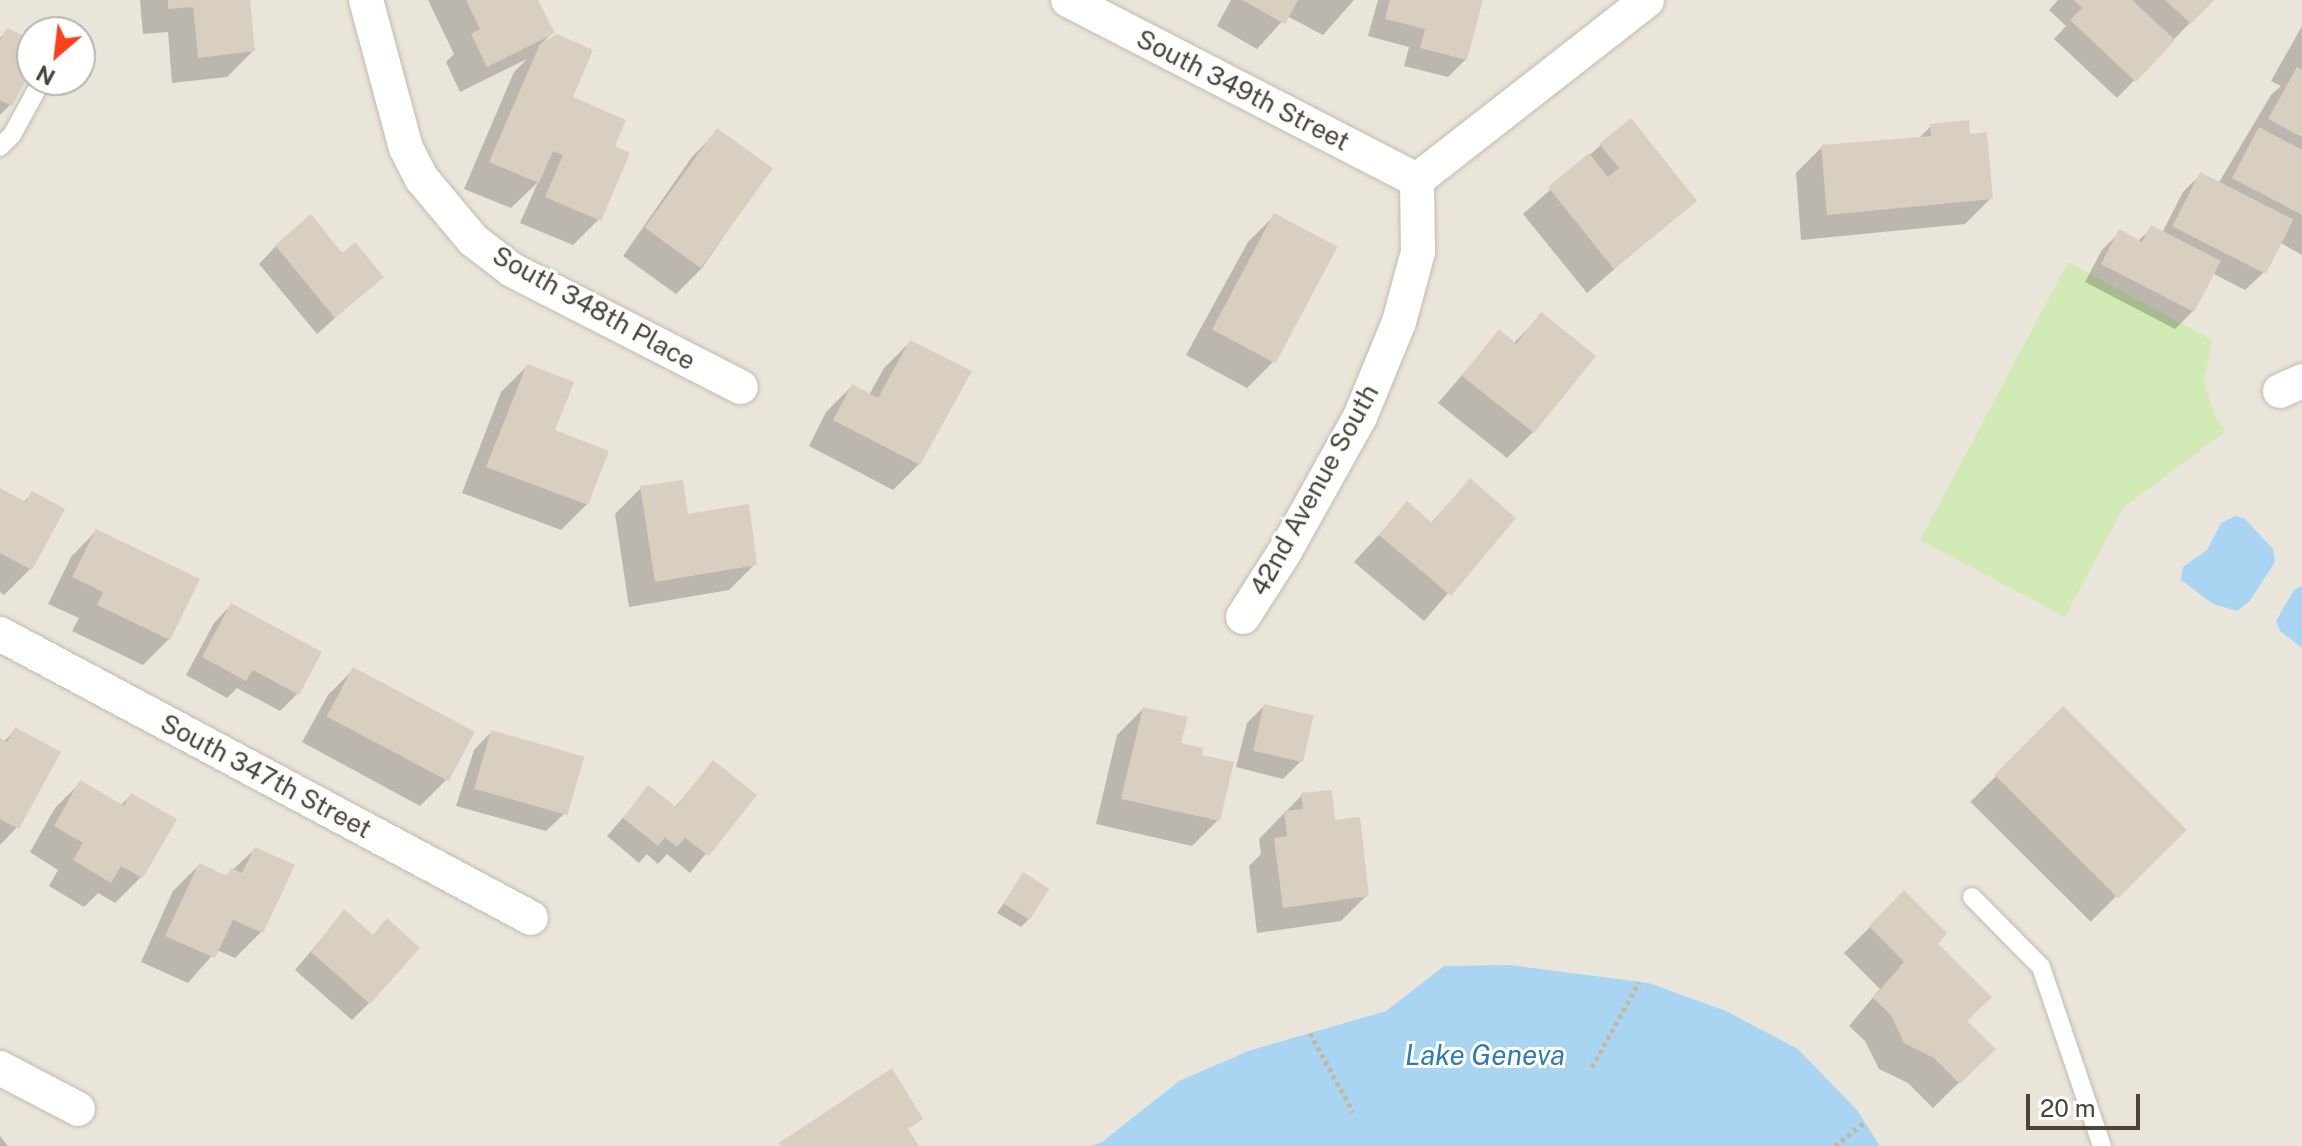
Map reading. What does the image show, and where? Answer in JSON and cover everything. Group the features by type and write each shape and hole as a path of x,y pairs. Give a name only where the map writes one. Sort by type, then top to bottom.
{"street":[{"name":"South 348th Place","path":"366,0 406,148 422,179 473,240 512,270 741,387"},
{"name":"South 349th Street","path":"1068,0 1417,180"},
{"path":"1417,180 1647,0"},
{"name":"42nd Avenue South","path":"1243,617 1284,553 1360,417 1399,322 1418,252 1417,180"},
{"name":"South 347th Street","path":"0,634 531,918"},
{"path":"0,1068 78,1109"}],"lane":[{"path":"0,147 12,135 33,96"},
{"path":"1972,897 2041,967 2102,1146"}],"path":[{"path":"1592,1067 1639,982"},
{"path":"1310,1033 1353,1112"},
{"path":"1835,1146 1865,1122"}],"shaded area":[{"path":"0,0 2302,0 2302,1146 1880,1146 1857,1110 1798,1049 1726,1011 1649,983 1511,965 1414,991 1386,1011 1248,1051 1179,1081 1102,1142 1090,1146 0,1146"}],"green space":[{"path":"2068,262 2212,340 2204,382 2215,416 2226,431 2123,508 2065,617 1920,540"}],"water":[{"path":"2236,516 2245,519 2273,549 2275,562 2249,602 2237,611 2213,604 2181,580 2183,567 2207,550 2221,523"},
{"path":"2302,586 2302,648 2280,631 2276,621 2294,590"},
{"name":"Lake Geneva","path":"1511,965 1649,983 1726,1011 1798,1049 1857,1110 1880,1146 1090,1146 1102,1142 1179,1081 1248,1051 1386,1011 1444,966"}],"building":[{"path":"168,0 250,0 255,51 198,58 193,7 168,9"},
{"path":"466,0 538,0 555,33 487,67 471,34 480,29"},
{"path":"1242,0 1298,0 1285,24"},
{"path":"1390,0 1483,0 1467,60 1420,48 1425,29 1385,19"},
{"path":"2074,0 2132,0 2175,40 2136,82 2070,20 2082,8"},
{"path":"2165,0 2214,0 2191,24"},
{"path":"7,28 16,32 17,96 12,106 0,100 0,41"},
{"path":"557,34 593,50 573,97 626,120 615,146 630,153 601,221 545,197 563,155 553,151 539,183 489,162 540,44"},
{"path":"2297,67 2302,70 2302,137 2268,119"},
{"path":"1631,118 1697,201 1614,269 1548,187 1589,153 1608,177 1619,168 1599,144"},
{"path":"1969,120 1970,134 1987,132 1993,199 1827,215 1821,145 1931,136 1930,124"},
{"path":"2259,127 2302,150 2302,215 2232,178"},
{"path":"717,128 773,169 701,268 645,228"},
{"path":"2200,172 2294,220 2266,274 2172,226"},
{"path":"1274,213 1338,247 1276,363 1212,330"},
{"path":"311,214 342,253 355,242 384,277 335,318 275,245"},
{"path":"2151,225 2221,261 2194,312 2101,264 2119,229 2142,242"},
{"path":"1541,312 1596,356 1534,433 1462,376 1499,329 1516,344"},
{"path":"910,340 972,371 920,465 833,420 852,384 878,398"},
{"path":"527,364 574,382 555,430 609,451 588,505 486,467"},
{"path":"1470,478 1516,518 1451,596 1379,535 1407,501 1432,523"},
{"path":"683,480 688,514 749,504 757,565 655,582 640,486"},
{"path":"0,488 26,502 32,491 65,509 32,570 0,553"},
{"path":"96,529 200,579 170,640 97,605 103,592 72,577"},
{"path":"231,603 322,652 299,695 253,670 246,681 202,657"},
{"path":"353,667 475,732 449,781 327,716"},
{"path":"1264,704 1314,715 1303,762 1253,751"},
{"path":"2063,706 2187,830 2118,898 1994,775"},
{"path":"1143,707 1188,717 1181,743 1203,748 1202,755 1234,762 1220,821 1121,799"},
{"path":"15,727 61,752 19,829 0,819 0,738 7,742"},
{"path":"491,730 584,757 567,815 474,789"},
{"path":"713,760 757,795 709,856 685,838 677,847 665,837 658,846 623,818 648,785 676,807"},
{"path":"80,780 124,806 131,793 177,819 143,878 121,866 111,883 73,860 83,843 54,826"},
{"path":"1332,790 1335,820 1360,817 1369,896 1283,908 1274,838 1287,836 1284,811 1303,809 1301,793"},
{"path":"255,847 295,865 263,933 233,920 215,958 165,936 199,863 227,876 231,868 242,873"},
{"path":"1023,872 1049,888 1030,920 1003,903"},
{"path":"1904,890 1947,933 1938,944 1992,997 1967,1021 1996,1049 1960,1084 1934,1058 1904,1043 1891,1015 1873,998 1904,962 1869,926"},
{"path":"344,909 373,935 387,918 420,948 370,1004 311,952"},
{"path":"892,1068 923,1119 908,1129 919,1146 781,1146 779,1143"}]}
